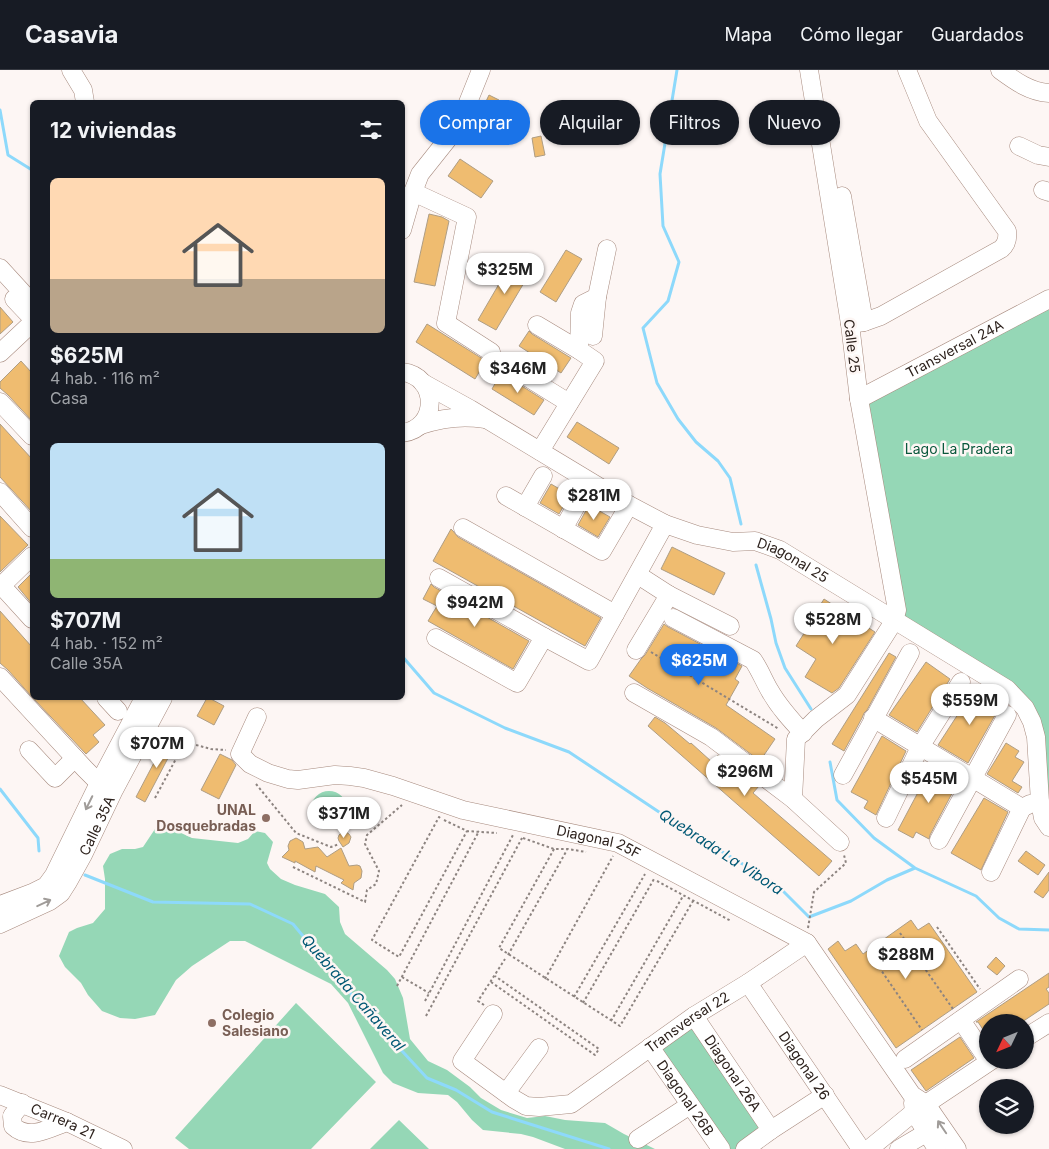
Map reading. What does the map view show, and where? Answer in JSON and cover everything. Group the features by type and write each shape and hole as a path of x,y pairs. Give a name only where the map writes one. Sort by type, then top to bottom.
{"street":[{"path":"71,70 83,90 85,100"},
{"path":"405,219 412,192 420,174 459,125 481,70"},
{"name":"Calle 25","path":"809,70 857,323 859,399 897,610 894,621"},
{"path":"821,70 857,323 881,316 1001,249 1006,244 1007,239 1007,231 928,121 907,70"},
{"path":"1000,70 1020,84 1049,94"},
{"path":"1019,146 1049,158"},
{"path":"412,192 468,217 446,323 491,352"},
{"path":"594,336 598,296 607,249"},
{"path":"0,268 30,301"},
{"path":"0,284 30,316"},
{"path":"579,350 580,313 583,304 598,296"},
{"name":"Transversal 24A","path":"859,399 1049,300"},
{"path":"0,352 30,325"},
{"path":"537,325 595,361 540,451"},
{"path":"506,364 569,403"},
{"name":"Diagonal 25","path":"405,366 414,377 488,419 629,505 665,524 697,535 733,542 749,541 780,550 1007,689 1025,708 1036,737 1040,802 1043,818 1049,827"},
{"path":"414,377 428,391 430,400 430,409 421,425"},
{"path":"0,402 30,434"},
{"name":"Diagonal 25","path":"405,432 437,420 454,417 471,416 488,419"},
{"path":"525,507 542,476"},
{"path":"0,492 30,526"},
{"path":"506,496 602,551 629,505"},
{"path":"563,529 580,499"},
{"path":"439,578 589,660 665,524"},
{"path":"462,528 615,614"},
{"path":"30,558 1,586 30,617"},
{"path":"638,575 669,595 730,626"},
{"path":"641,649 669,595"},
{"path":"673,618 752,660 760,671 770,692 799,736 793,799"},
{"path":"799,736 816,719 848,695 894,621"},
{"path":"436,638 517,683 544,637"},
{"path":"843,774 910,653"},
{"path":"0,677 75,758 106,786"},
{"path":"886,818 920,747 961,682"},
{"path":"634,693 711,737 793,799 840,842"},
{"path":"108,700 118,711"},
{"name":"Calle 35A","path":"0,924 50,901 61,892 68,882 84,855 106,786 143,700"},
{"name":"Calle 35A","path":"0,905 46,886 106,786 162,700"},
{"path":"939,840 1007,714"},
{"path":"240,754 257,717"},
{"path":"874,718 1022,808"},
{"path":"29,750 55,778 75,758"},
{"name":"Diagonal 25F","path":"240,754 250,764 268,773 288,779 298,780 334,775 364,778 482,815 618,843 807,943 917,1104 957,1149"},
{"path":"991,872 1022,808 1040,802"},
{"name":"Transversal 22","path":"506,1093 526,1106 539,1107 571,1104 694,1016 748,983 807,943"},
{"path":"905,1059 1019,979"},
{"name":"Diagonal 26","path":"748,983 861,1149"},
{"path":"493,1014 462,1061 506,1093 539,1048"},
{"name":"Diagonal 26A","path":"694,1016 771,1130"},
{"path":"961,1020 979,1046"},
{"path":"1034,1032 1049,1022"},
{"name":"Diagonal 26B","path":"650,1047 721,1149"},
{"path":"869,1149 917,1104 979,1066"},
{"name":"Carrera 21","path":"0,1095 67,1122 95,1142 123,1149"},
{"path":"745,1149 824,1095"},
{"path":"22,1103 12,1116 13,1126 29,1141 42,1132 67,1122"},
{"path":"638,1139 690,1104"},
{"name":"Diagonal 25F","path":"917,1104 926,1133 938,1149"},
{"path":"899,1149 926,1133"}],"path":[{"path":"641,649 799,736"},
{"path":"155,798 185,742 240,754"},
{"path":"256,783 296,833 332,847 339,844"},
{"path":"293,867 364,902 367,890 376,884 379,871 365,844 366,835 416,794"},
{"path":"467,831 399,957 372,940 439,817 467,831 505,833"},
{"path":"397,986 479,831"},
{"path":"425,1001 513,834"},
{"path":"426,1016 522,838 554,850 568,849 585,852"},
{"path":"807,943 809,917 814,892 846,863 840,842"},
{"path":"508,955 568,849"},
{"path":"554,850 499,948 620,1026 693,901"},
{"path":"545,979 613,856"},
{"path":"574,996 645,874 731,922"},
{"path":"583,1003 654,879"},
{"path":"611,1021 683,896"},
{"path":"937,927 988,1001"},
{"path":"900,933 961,1020"},
{"path":"868,951 930,1041"},
{"path":"493,1014 478,1001 506,959"},
{"path":"491,982 595,1055 599,1049 495,976"},
{"path":"402,977 429,993"},
{"path":"519,1002 523,996"},
{"path":"542,1018 546,1012"},
{"path":"565,1034 569,1027"}],"green space":[{"name":"Lago La Pradera","path":"1049,299 1049,827 1025,708 894,621 859,399"},
{"path":"329,791 336,792 342,796 346,802 346,816 342,822 336,826 329,827 322,826 316,822 312,816 311,809 312,802 316,796 322,792"},
{"path":"168,827 192,838 238,843 248,839 255,831 265,833 273,842 267,863 270,869 281,879 325,894 339,907 340,922 345,934 395,979 403,998 410,1039 428,1061 447,1070 481,1098 501,1110 527,1118 545,1116 565,1120 605,1123 655,1149 565,1149 521,1134 483,1130 448,1095 418,1093 393,1083 383,1073 348,1003 331,984 245,941 230,941 192,966 176,980 155,1015 135,1019 120,1018 102,1011 88,995 81,983 65,967 59,956 69,932 93,923 105,909 103,866 110,854 122,849 143,847 155,829"},
{"path":"296,1003 376,1082 311,1149 189,1149 175,1138"},
{"path":"694,1016 771,1130 745,1149 721,1149 650,1047"},
{"path":"399,1120 429,1149 370,1149"}],"building":[{"path":"489,95 499,100 487,100"},
{"path":"540,136 540,145 543,145 545,155 535,157 532,138"},
{"path":"460,159 493,181 481,198 448,176"},
{"path":"429,214 449,221 435,286 414,282"},
{"path":"566,250 582,259 556,302 540,292"},
{"path":"513,260 531,271 496,330 478,320"},
{"path":"0,307 13,322 0,334"},
{"path":"427,324 486,361 475,379 416,342"},
{"path":"529,331 571,358 561,373 519,346"},
{"path":"21,361 30,371 30,419 0,388 0,382"},
{"path":"501,373 544,400 534,415 492,389"},
{"path":"577,422 619,448 609,464 567,437"},
{"path":"0,424 30,457 30,510 0,477"},
{"path":"551,484 570,495 559,514 540,503"},
{"path":"589,505 610,517 598,537 578,525"},
{"path":"0,516 28,545 0,572"},
{"path":"451,529 458,537 601,618 585,646 433,561"},
{"path":"672,547 725,573 714,595 661,569"},
{"path":"30,575 30,602 18,587"},
{"path":"431,584 529,641 513,669 428,621 437,606 423,599"},
{"path":"824,599 875,632 839,688 832,693 805,677 816,659 796,646"},
{"path":"0,611 30,645 30,695 0,663"},
{"path":"664,624 742,666 735,679 739,682 726,705 775,739 760,761 716,728 629,676 645,655"},
{"path":"889,653 896,657 844,751 832,744"},
{"path":"926,662 950,679 917,732 889,715"},
{"path":"975,688 1001,706 968,763 938,745"},
{"path":"35,700 82,700 105,725 93,735 99,742 86,754"},
{"path":"206,700 213,700 224,706 214,725 197,716"},
{"path":"655,717 691,743 712,762 718,755 759,786 753,793 832,861 819,876 648,726"},
{"path":"168,736 177,741 145,802 136,797"},
{"path":"882,736 906,751 876,815 864,808 868,801 851,792"},
{"path":"1006,743 1019,751 1015,757 1024,762 1012,781 1022,787 1018,793 987,774"},
{"path":"220,754 232,760 236,765 219,799 201,790"},
{"path":"932,766 958,782 929,839 916,832 913,838 898,830"},
{"path":"984,798 1008,812 981,870 951,853"},
{"path":"342,832 346,832 351,837 349,843 343,847 338,838"},
{"path":"296,838 303,842 305,849 318,847 327,857 341,848 349,866 360,866 362,871 361,878 354,883 353,890 341,883 344,880 316,866 315,872 295,861 295,863 282,857 289,850 290,841"},
{"path":"1026,851 1045,865 1038,875 1018,861"},
{"path":"1049,872 1049,890 1043,898 1034,892"},
{"path":"911,920 918,930 929,923 977,992 896,1048 828,949 838,941 845,951 856,944 863,954"},
{"path":"996,957 1005,966 997,975 987,967"},
{"path":"1049,973 1049,987 1046,989 1049,993 1049,1004 1034,1014 988,1014"},
{"path":"960,1037 974,1058 926,1091 911,1070"}],"waterway":[{"path":"677,70 660,174 663,226 679,262 668,301 643,328 657,383 678,419 696,442 718,461 730,478 741,524"},
{"name":"Quebrada La Vibora","path":"0,110 8,155 30,169"},
{"path":"756,565 776,643 785,668 811,709"},
{"name":"Quebrada La Vibora","path":"405,659 434,693 505,728 569,752 689,832 776,884 809,917 851,901 887,880 915,868"},
{"name":"Quebrada La Vibora","path":"830,762 837,800 874,838 915,868 976,896 999,918 1019,929 1049,930"},
{"name":"Quebrada Cañaveral","path":"0,789 38,838 39,851"},
{"name":"Quebrada Cañaveral","path":"85,875 153,902 250,904 293,924 366,1012 427,1078 456,1090 492,1112 609,1149"}],"place":[{"name":"UNAL Dosquebradas","path":"266,818"},
{"name":"Colegio Salesiano","path":"212,1023"}]}
